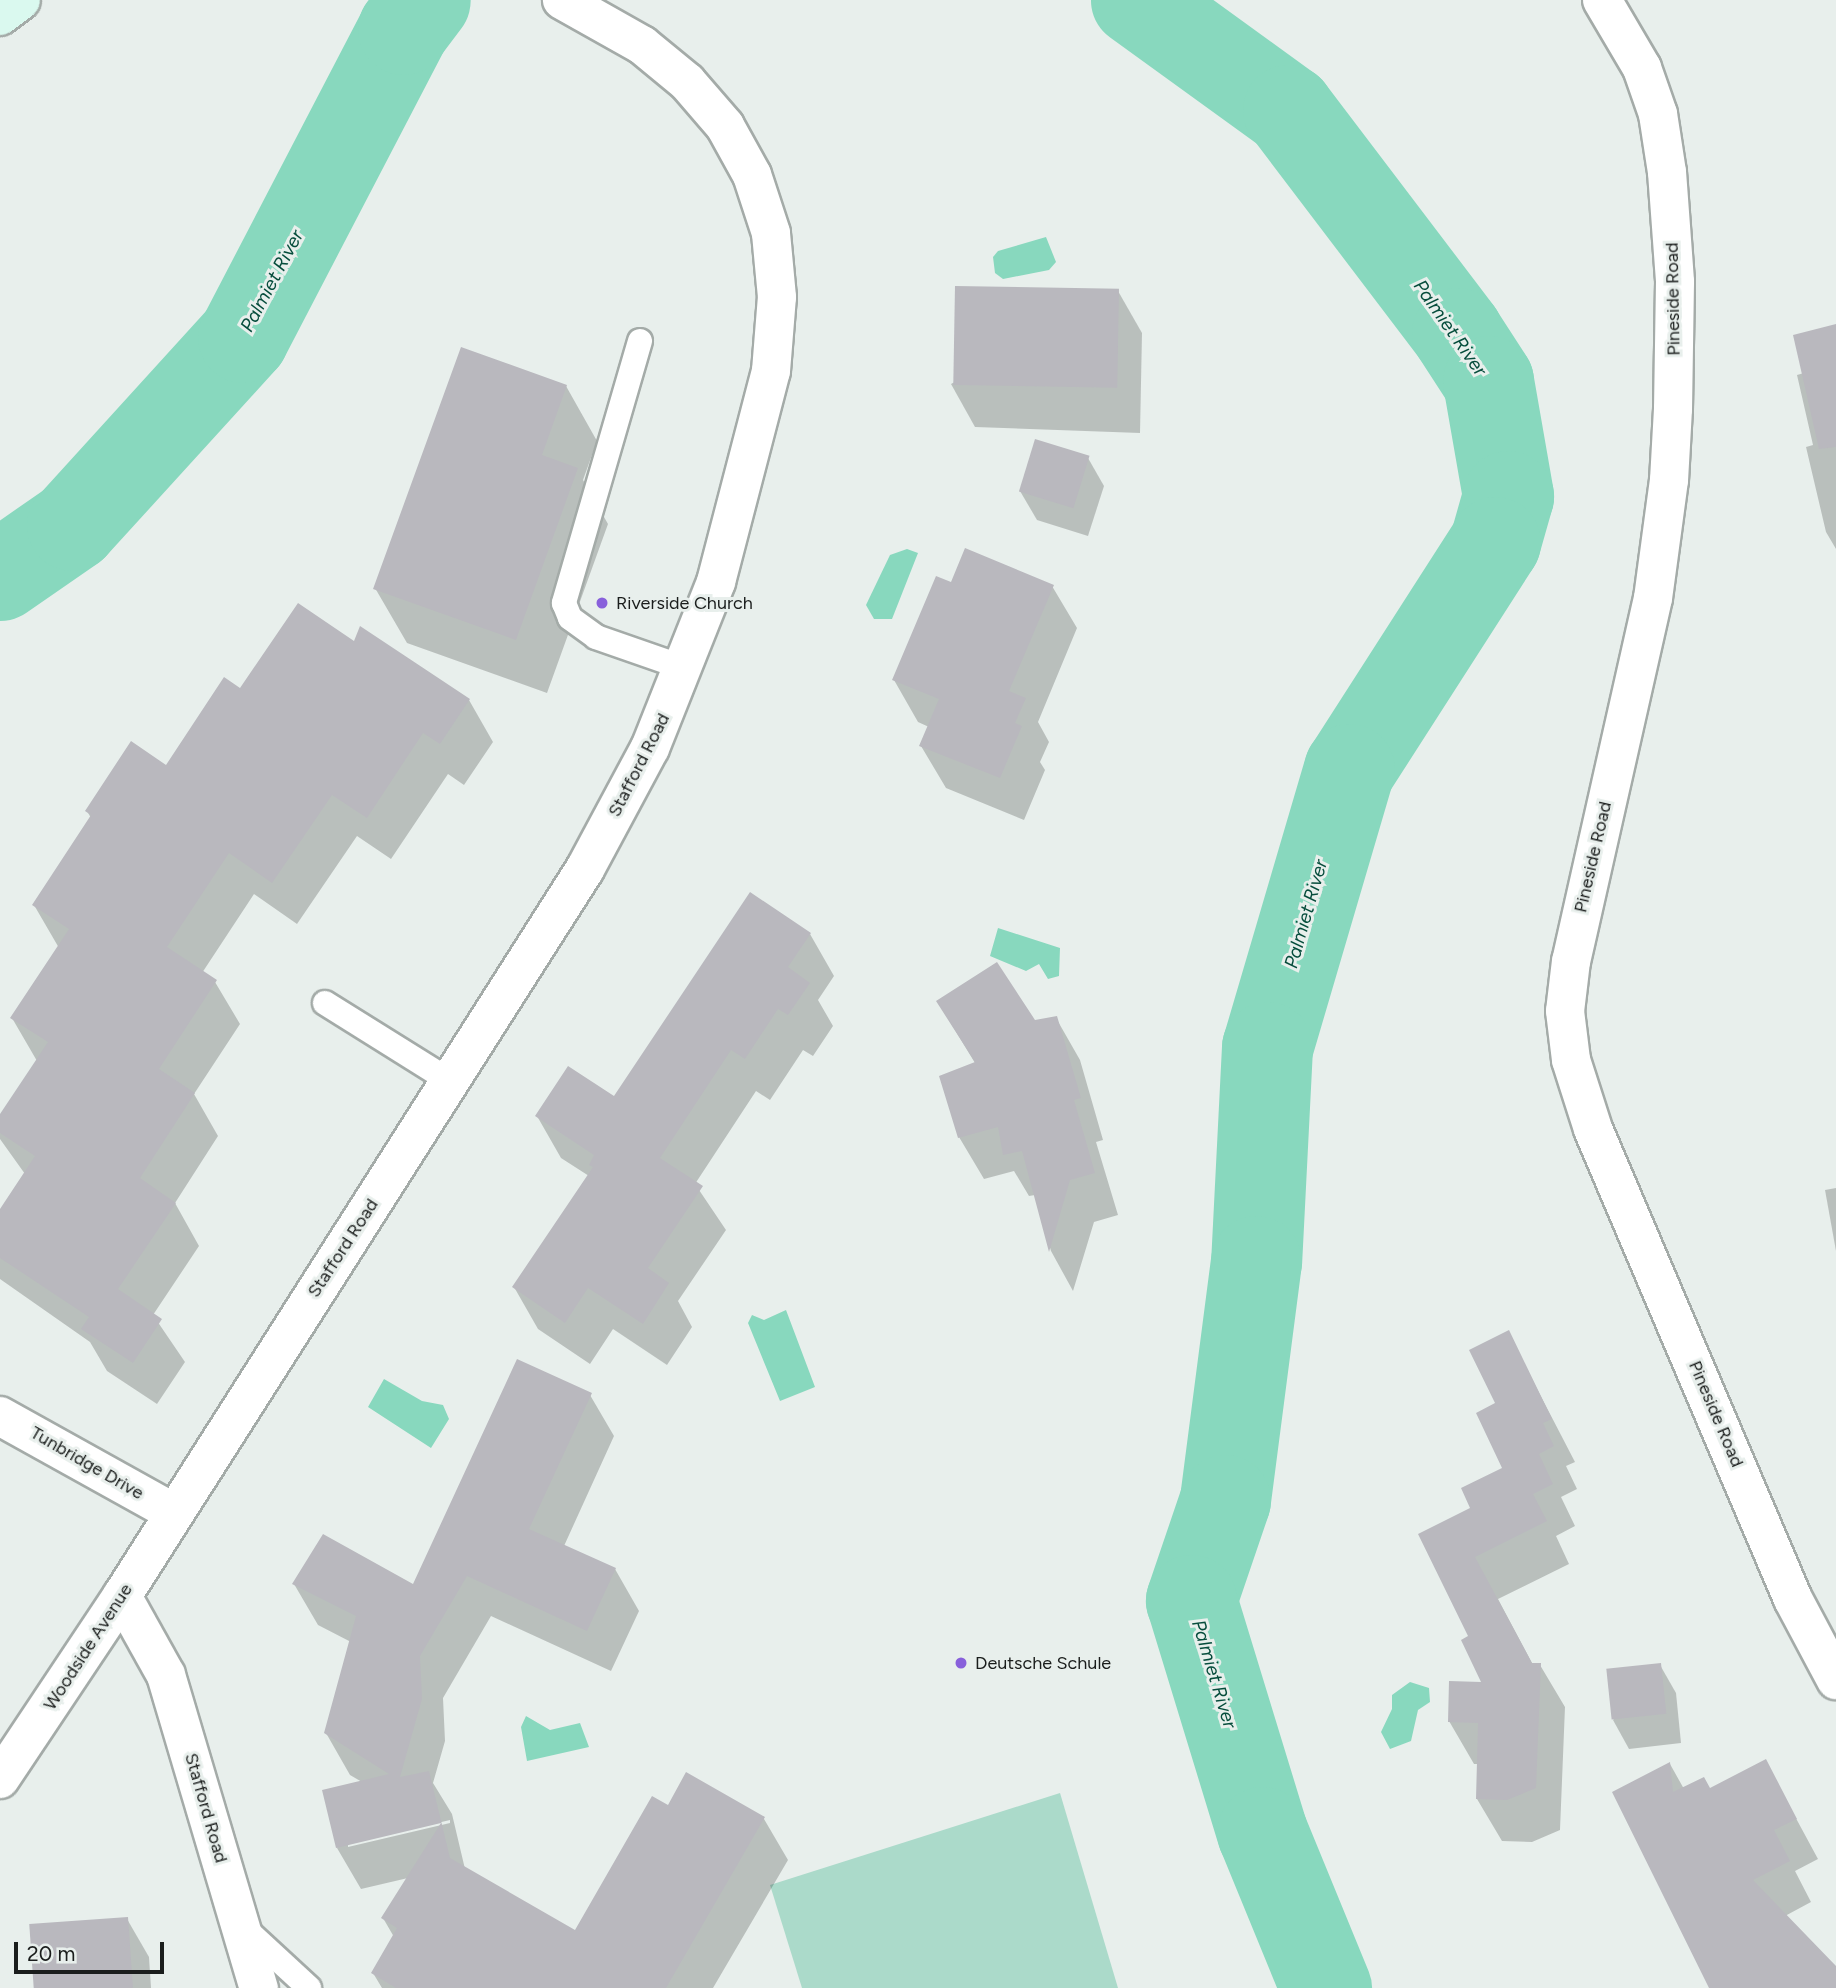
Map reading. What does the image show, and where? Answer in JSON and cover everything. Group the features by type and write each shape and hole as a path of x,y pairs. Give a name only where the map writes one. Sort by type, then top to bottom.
{"street":[{"path":"0,16 21,0"},
{"name":"Stafford Road","path":"174,1513 585,869 650,748 685,668 720,569 771,372 777,297 771,233 752,175 736,145 687,82 642,45 562,0"},
{"name":"Pineside Road","path":"1602,0 1642,68 1658,114 1675,282 1673,409 1669,480 1653,598 1571,961 1565,1011 1571,1060 1593,1129 1793,1599 1836,1680"},
{"name":"Tunbridge Drive","path":"0,1416 174,1513"},
{"name":"Woodside Avenue","path":"0,1779 174,1513"},
{"name":"Stafford Road","path":"122,1596 166,1675 259,1988"}],"lane":[{"path":"640,341 564,603 570,618 596,637 685,668"},
{"path":"325,1003 450,1081"},
{"path":"240,1924 309,1988"}],"shaded area":[{"path":"1046,237 1056,262 1049,270 1003,279 995,273 993,257 998,251"},
{"path":"907,549 918,553 892,619 874,619 866,605 890,555"},
{"path":"998,928 1060,948 1059,976 1048,979 1039,964 1026,971 990,956"},
{"path":"786,1310 815,1387 780,1401 748,1323 752,1315 764,1320"},
{"path":"384,1379 422,1401 443,1405 449,1419 431,1448 368,1407"},
{"path":"1410,1682 1429,1688 1430,1702 1418,1710 1411,1741 1390,1749 1381,1732 1392,1709 1392,1695"},
{"path":"526,1716 550,1730 580,1723 589,1747 527,1761 521,1727"},
{"path":"1060,1793 1118,1988 802,1988 770,1885"}],"building":[{"path":"955,286 1119,289 1117,388 953,385"},
{"path":"1836,324 1836,447 1819,449 1793,335"},
{"path":"461,347 567,385 542,455 578,468 516,640 373,589"},
{"path":"1035,439 1090,456 1073,508 1019,492"},
{"path":"965,548 1054,585 1009,691 1026,698 1015,723 1022,726 1000,778 919,746 939,699 892,680 936,576 951,582"},
{"path":"298,603 354,641 360,626 470,699 440,744 423,733 367,818 332,795 272,883 229,853 167,947 217,980 159,1069 195,1093 140,1178 176,1203 118,1289 162,1319 133,1363 81,1329 89,1317 0,1258 0,1209 35,1156 0,1133 0,1114 48,1042 10,1018 69,929 32,905 91,815 85,811 131,741 166,765 224,677 240,688"},
{"path":"750,892 811,933 788,967 810,983 788,1015 778,1009 745,1059 731,1050 660,1158 703,1186 648,1268 669,1283 643,1324 588,1288 565,1323 512,1287 593,1167 589,1165 594,1155 535,1116 568,1066 614,1096"},
{"path":"997,962 1035,1020 1057,1016 1081,1098 1074,1100 1095,1173 1070,1180 1049,1252 1022,1151 1003,1155 998,1127 958,1138 939,1076 975,1062 936,1001"},
{"path":"1509,1330 1552,1419 1543,1423 1554,1446 1539,1454 1553,1484 1533,1494 1547,1521 1475,1557 1532,1663 1541,1663 1536,1788 1507,1800 1476,1799 1478,1723 1448,1722 1449,1681 1481,1682 1461,1640 1468,1636 1418,1534 1470,1508 1461,1488 1502,1468 1476,1413 1495,1403 1469,1350"},
{"path":"517,1359 592,1393 529,1529 616,1568 587,1631 467,1576 420,1656 422,1699 400,1777 429,1771 450,1858 575,1930 652,1796 668,1805 686,1772 765,1817 666,1988 396,1988 371,1973 397,1928 381,1918 441,1823 336,1848 322,1790 389,1774 324,1733 356,1616 292,1584 323,1534 413,1584"},
{"path":"1661,1663 1666,1714 1612,1719 1606,1669"},
{"path":"1766,1759 1797,1819 1774,1830 1790,1861 1753,1880 1836,1966 1836,1988 1709,1988 1612,1792 1670,1762 1673,1792 1704,1777 1710,1788"},
{"path":"128,1917 133,1988 34,1988 29,1924"}],"waterway":[{"name":"Palmiet River","path":"0,575 72,525 243,337 403,29 425,0"},
{"name":"Palmiet River","path":"1136,0 1288,110 1457,333 1488,381 1508,496 1495,542 1349,769 1267,1047 1256,1261 1225,1500 1191,1600 1262,1832 1326,1988"}],"place":[{"name":"Riverside Church","path":"602,603"},
{"name":"Deutsche Schule","path":"961,1663"}]}
